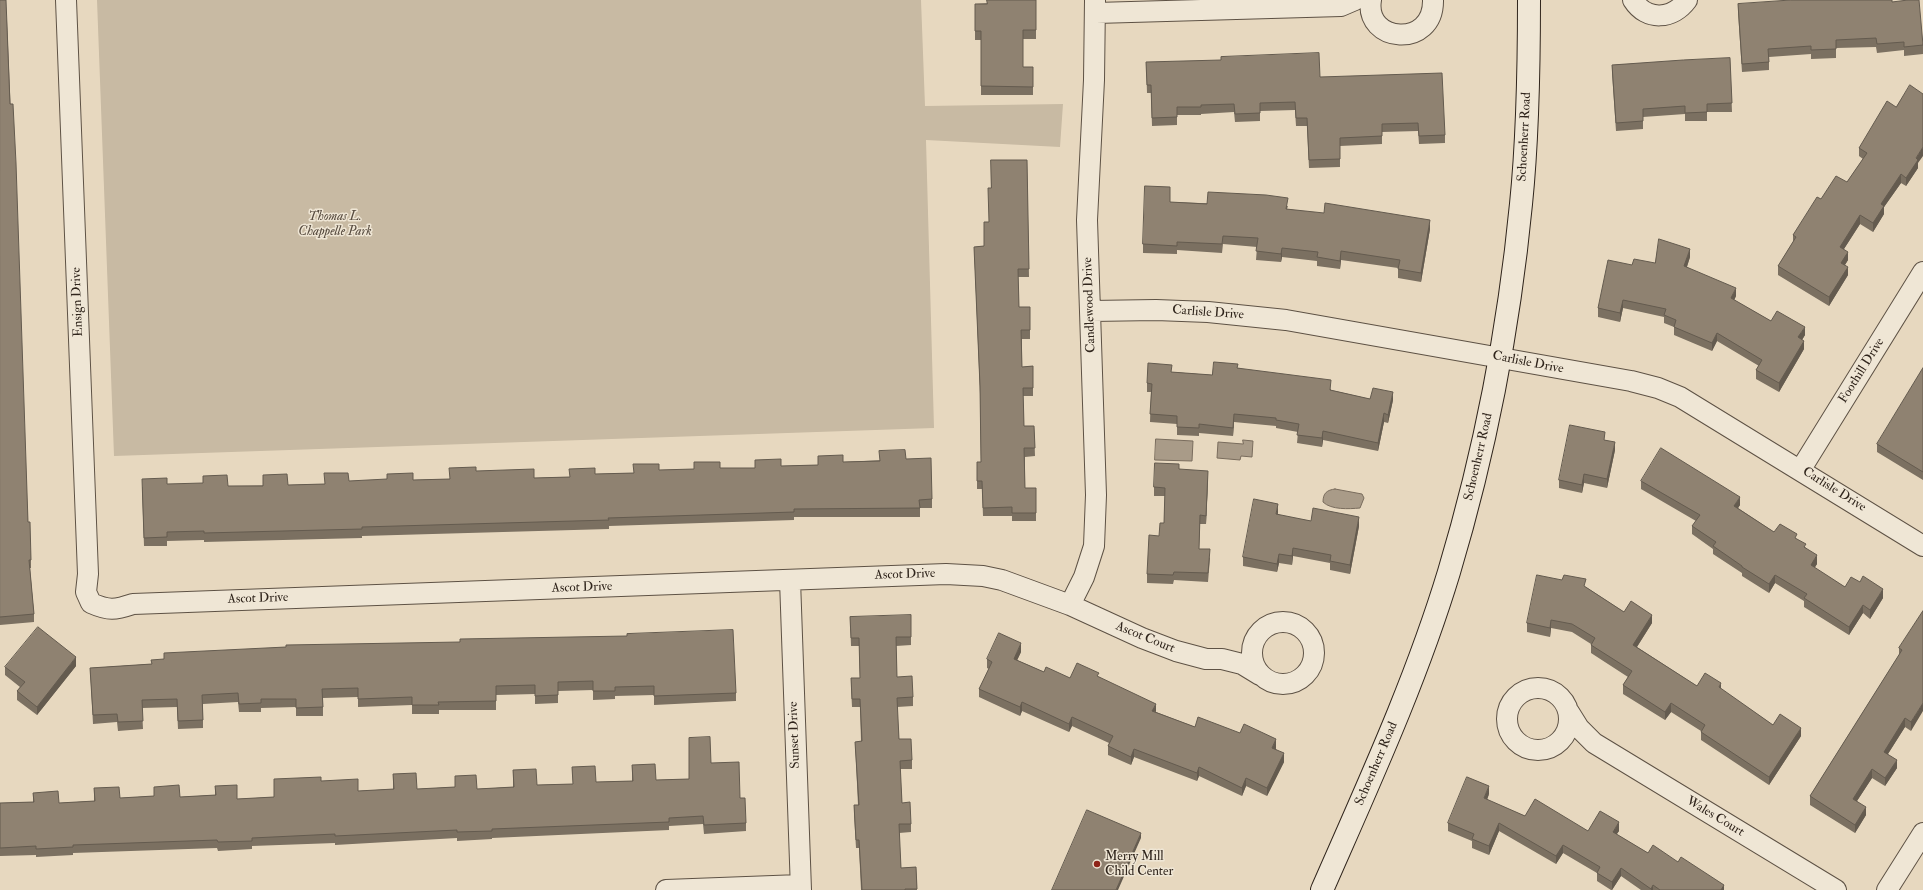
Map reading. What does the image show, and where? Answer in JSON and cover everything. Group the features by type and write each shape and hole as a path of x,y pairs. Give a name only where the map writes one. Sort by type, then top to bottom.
{"main road":[{"name":"Schoenherr Road","path":"1322,890 1388,740 1421,654 1444,588 1469,499 1488,420 1500,358 1515,261 1522,202 1527,131 1529,0"}],"street":[{"name":"Ensign Drive","path":"66,0 88,574 86,592 91,603"},
{"path":"1371,0 1372,14 1377,23"},
{"path":"1096,7 1348,3 1377,23 1384,30 1393,34 1403,35 1413,34 1428,21 1432,11 1433,0"},
{"path":"1633,0 1641,10 1661,16 1672,14 1681,8 1687,0"},
{"name":"Candlewood Drive","path":"1070,605 1084,577 1094,546 1096,495 1087,220 1096,7"},
{"name":"Foothill Drive","path":"1801,469 1923,272"},
{"name":"Carlisle Drive","path":"1091,311 1164,310 1286,320 1631,381 1658,388 1680,397 1801,469 1923,546"},
{"name":"Ascot Drive","path":"91,603 104,609 116,610 133,604 946,574 983,576 1021,586 1070,605"},
{"name":"Sunset Drive","path":"790,580 801,887"},
{"name":"Ascot Court","path":"1070,605 1142,638 1176,651 1206,659 1222,660 1242,664 1269,681 1279,684 1290,684 1300,680 1308,672 1313,663 1315,652 1307,633 1300,626 1291,622 1280,621 1262,629 1252,646 1240,654 1222,660"},
{"path":"1252,646 1254,666 1260,675"},
{"name":"Wales Court","path":"1594,743 1573,742 1543,749 1533,749 1522,745 1514,739 1508,724 1509,708 1514,699 1522,692 1531,688 1541,687 1551,690 1559,695 1579,728 1594,743 1836,890"},
{"path":"1554,746 1567,732 1570,722 1569,712"},
{"path":"1888,890 1923,833"},
{"path":"666,890 801,887"}],"green space":[{"name":"Thomas L. Chappelle Park","path":"97,0 921,0 925,106 1063,104 1060,147 926,140 934,428 114,456"}],"shaded area":[{"path":"1156,439 1193,441 1192,461 1155,460"},
{"path":"1243,440 1253,441 1252,457 1241,456 1240,460 1217,458 1218,442 1243,444"},
{"path":"1335,489 1362,494 1364,498 1360,508 1346,509 1326,505 1323,502 1326,492"}],"building":[{"path":"0,0 6,0 10,104 13,104 28,522 30,522 31,560 29,560 34,614 0,617"},
{"path":"987,0 1036,0 1036,30 1023,30 1023,67 1033,67 1033,87 981,86 981,31 975,31 975,4 987,4"},
{"path":"1791,0 1892,0 1892,2 1919,0 1923,45 1904,47 1904,42 1877,44 1876,38 1836,40 1836,49 1811,50 1811,46 1768,49 1769,62 1742,64 1738,4"},
{"path":"1319,53 1320,77 1442,73 1445,135 1419,136 1418,123 1382,124 1382,136 1340,138 1340,159 1309,160 1307,118 1296,118 1295,102 1260,103 1260,113 1235,114 1234,104 1201,105 1201,107 1177,107 1177,117 1152,118 1151,85 1147,85 1146,62 1221,60 1221,57"},
{"path":"1730,58 1732,103 1707,104 1707,112 1685,113 1685,106 1643,109 1643,121 1616,123 1612,65"},
{"path":"1910,85 1923,94 1923,147 1916,158 1918,160 1906,178 1901,174 1881,204 1884,206 1873,223 1860,215 1840,247 1848,252 1841,263 1848,267 1829,297 1778,266 1796,237 1793,235 1817,197 1821,199 1836,176 1847,182 1867,153 1859,148 1887,101 1896,107"},
{"path":"991,160 1027,160 1029,269 1018,269 1019,307 1030,307 1030,330 1021,330 1022,367 1033,366 1033,388 1023,388 1024,426 1034,426 1035,448 1024,448 1025,488 1036,488 1036,513 1012,513 1012,507 983,508 982,481 977,481 977,462 981,462 980,386 974,247 984,246 984,222 989,222 988,188 991,188"},
{"path":"1145,186 1170,187 1170,202 1207,204 1208,192 1266,195 1288,198 1286,209 1324,213 1325,203 1430,220 1421,273 1398,269 1400,260 1341,251 1340,261 1317,257 1318,252 1282,248 1281,254 1256,251 1258,238 1223,236 1222,244 1177,242 1177,246 1143,244"},
{"path":"1659,239 1690,249 1684,266 1736,288 1731,298 1771,321 1777,311 1805,327 1798,337 1804,341 1779,383 1756,370 1762,360 1717,333 1712,343 1674,327 1676,320 1664,315 1666,309 1623,300 1620,313 1598,308 1608,260 1632,265 1634,259 1655,263"},
{"path":"1214,362 1238,364 1237,368 1331,380 1330,390 1370,399 1373,388 1393,392 1388,415 1384,413 1378,443 1323,431 1322,438 1297,435 1299,424 1276,420 1276,418 1234,414 1233,428 1199,424 1199,428 1177,427 1177,416 1150,414 1152,384 1147,383 1148,363 1172,365 1171,372 1212,375"},
{"path":"1923,368 1923,472 1877,444"},
{"path":"1570,425 1605,432 1604,440 1615,442 1607,479 1584,474 1582,485 1559,480"},
{"path":"1661,448 1740,497 1734,506 1774,532 1780,524 1797,534 1795,538 1806,544 1804,547 1817,555 1811,565 1845,587 1851,577 1860,582 1863,576 1883,589 1870,610 1863,605 1849,627 1804,598 1807,594 1775,575 1769,584 1713,546 1716,542 1692,526 1700,515 1641,481"},
{"path":"905,450 906,459 931,458 932,499 919,500 920,508 794,509 794,512 608,518 609,520 362,527 362,529 204,533 204,531 167,532 167,537 144,538 142,479 167,478 167,484 203,483 203,476 227,475 228,486 263,486 263,475 287,474 288,485 325,484 324,473 348,473 349,481 387,479 387,474 413,473 413,480 450,479 449,468 476,467 476,471 534,469 534,478 570,477 569,469 595,468 595,474 634,473 633,464 659,464 659,470 694,469 694,462 720,462 720,468 755,468 755,460 781,459 781,466 818,465 818,456 843,455 843,462 880,461 879,451"},
{"path":"1155,463 1179,464 1179,469 1208,471 1206,516 1200,515 1199,549 1210,549 1208,573 1174,572 1173,575 1147,574 1149,535 1159,536 1160,523 1164,523 1165,488 1154,487"},
{"path":"1254,499 1278,504 1276,514 1311,521 1313,508 1359,517 1350,565 1330,561 1331,555 1293,548 1292,556 1279,554 1277,564 1243,557"},
{"path":"1537,575 1562,580 1564,575 1586,579 1584,586 1624,612 1631,601 1652,615 1633,645 1697,686 1705,673 1721,683 1719,687 1773,725 1780,714 1801,728 1769,777 1701,732 1705,725 1671,703 1665,712 1623,685 1632,671 1591,645 1595,638 1572,624 1551,620 1550,628 1527,623"},
{"path":"1923,611 1923,703 1911,722 1905,718 1884,752 1897,760 1885,778 1872,769 1853,799 1866,807 1855,825 1810,796 1902,650 1899,648"},
{"path":"911,615 911,637 896,637 897,677 912,676 913,697 897,698 899,739 911,739 912,760 900,761 902,803 910,802 911,824 899,824 901,868 916,867 917,889 862,890 859,840 856,840 854,805 859,805 855,742 862,741 860,699 852,699 851,678 860,678 859,638 851,638 850,617"},
{"path":"38,627 76,657 37,707 17,691 25,682 5,667"},
{"path":"733,630 736,693 654,696 654,686 615,687 615,691 593,691 593,681 558,682 558,695 535,696 535,685 496,686 496,701 438,702 439,705 412,705 412,697 358,699 358,688 322,689 323,707 296,708 296,699 261,699 261,703 239,704 238,693 202,695 203,720 178,721 177,699 142,700 143,721 118,722 117,714 93,715 90,668 152,664 151,660 164,659 164,653 286,647 286,645 460,642 460,639 627,636 627,634"},
{"path":"999,633 1021,643 1014,659 1044,672 1046,667 1070,678 1077,663 1099,673 1097,676 1156,704 1152,711 1195,727 1198,717 1240,733 1244,724 1276,739 1272,748 1284,753 1267,788 1246,778 1242,788 1199,767 1197,773 1134,749 1131,757 1108,746 1113,736 1072,717 1069,724 1022,702 1020,707 979,689 992,662 987,659"},
{"path":"710,737 711,763 739,762 740,798 745,798 746,823 704,825 703,816 669,818 669,822 492,829 492,831 457,832 457,830 335,836 335,834 252,838 252,841 218,842 217,840 73,845 73,847 36,849 36,846 0,848 0,803 34,802 33,793 58,791 59,803 95,801 94,788 119,787 120,798 154,796 154,787 179,785 180,797 216,795 215,786 237,785 237,799 274,797 274,779 321,777 321,781 358,779 358,791 394,789 393,774 416,773 417,789 455,787 455,776 476,775 477,789 514,787 513,770 536,769 537,785 573,784 572,767 595,766 596,782 633,781 632,765 655,764 656,780 689,779 689,738"},
{"path":"1467,777 1489,786 1484,798 1525,816 1535,799 1588,831 1600,811 1619,822 1613,832 1648,853 1653,845 1678,862 1681,857 1724,885 1721,890 1660,890 1653,885 1651,889 1621,868 1612,882 1597,873 1600,867 1563,845 1556,856 1499,823 1489,846 1472,839 1474,834 1448,823"},
{"name":"Merry Mill Child Center","path":"1087,810 1141,833 1116,890 1052,890"}],"place":[{"name":"Merry Mill Child Center","path":"1097,864"}]}
